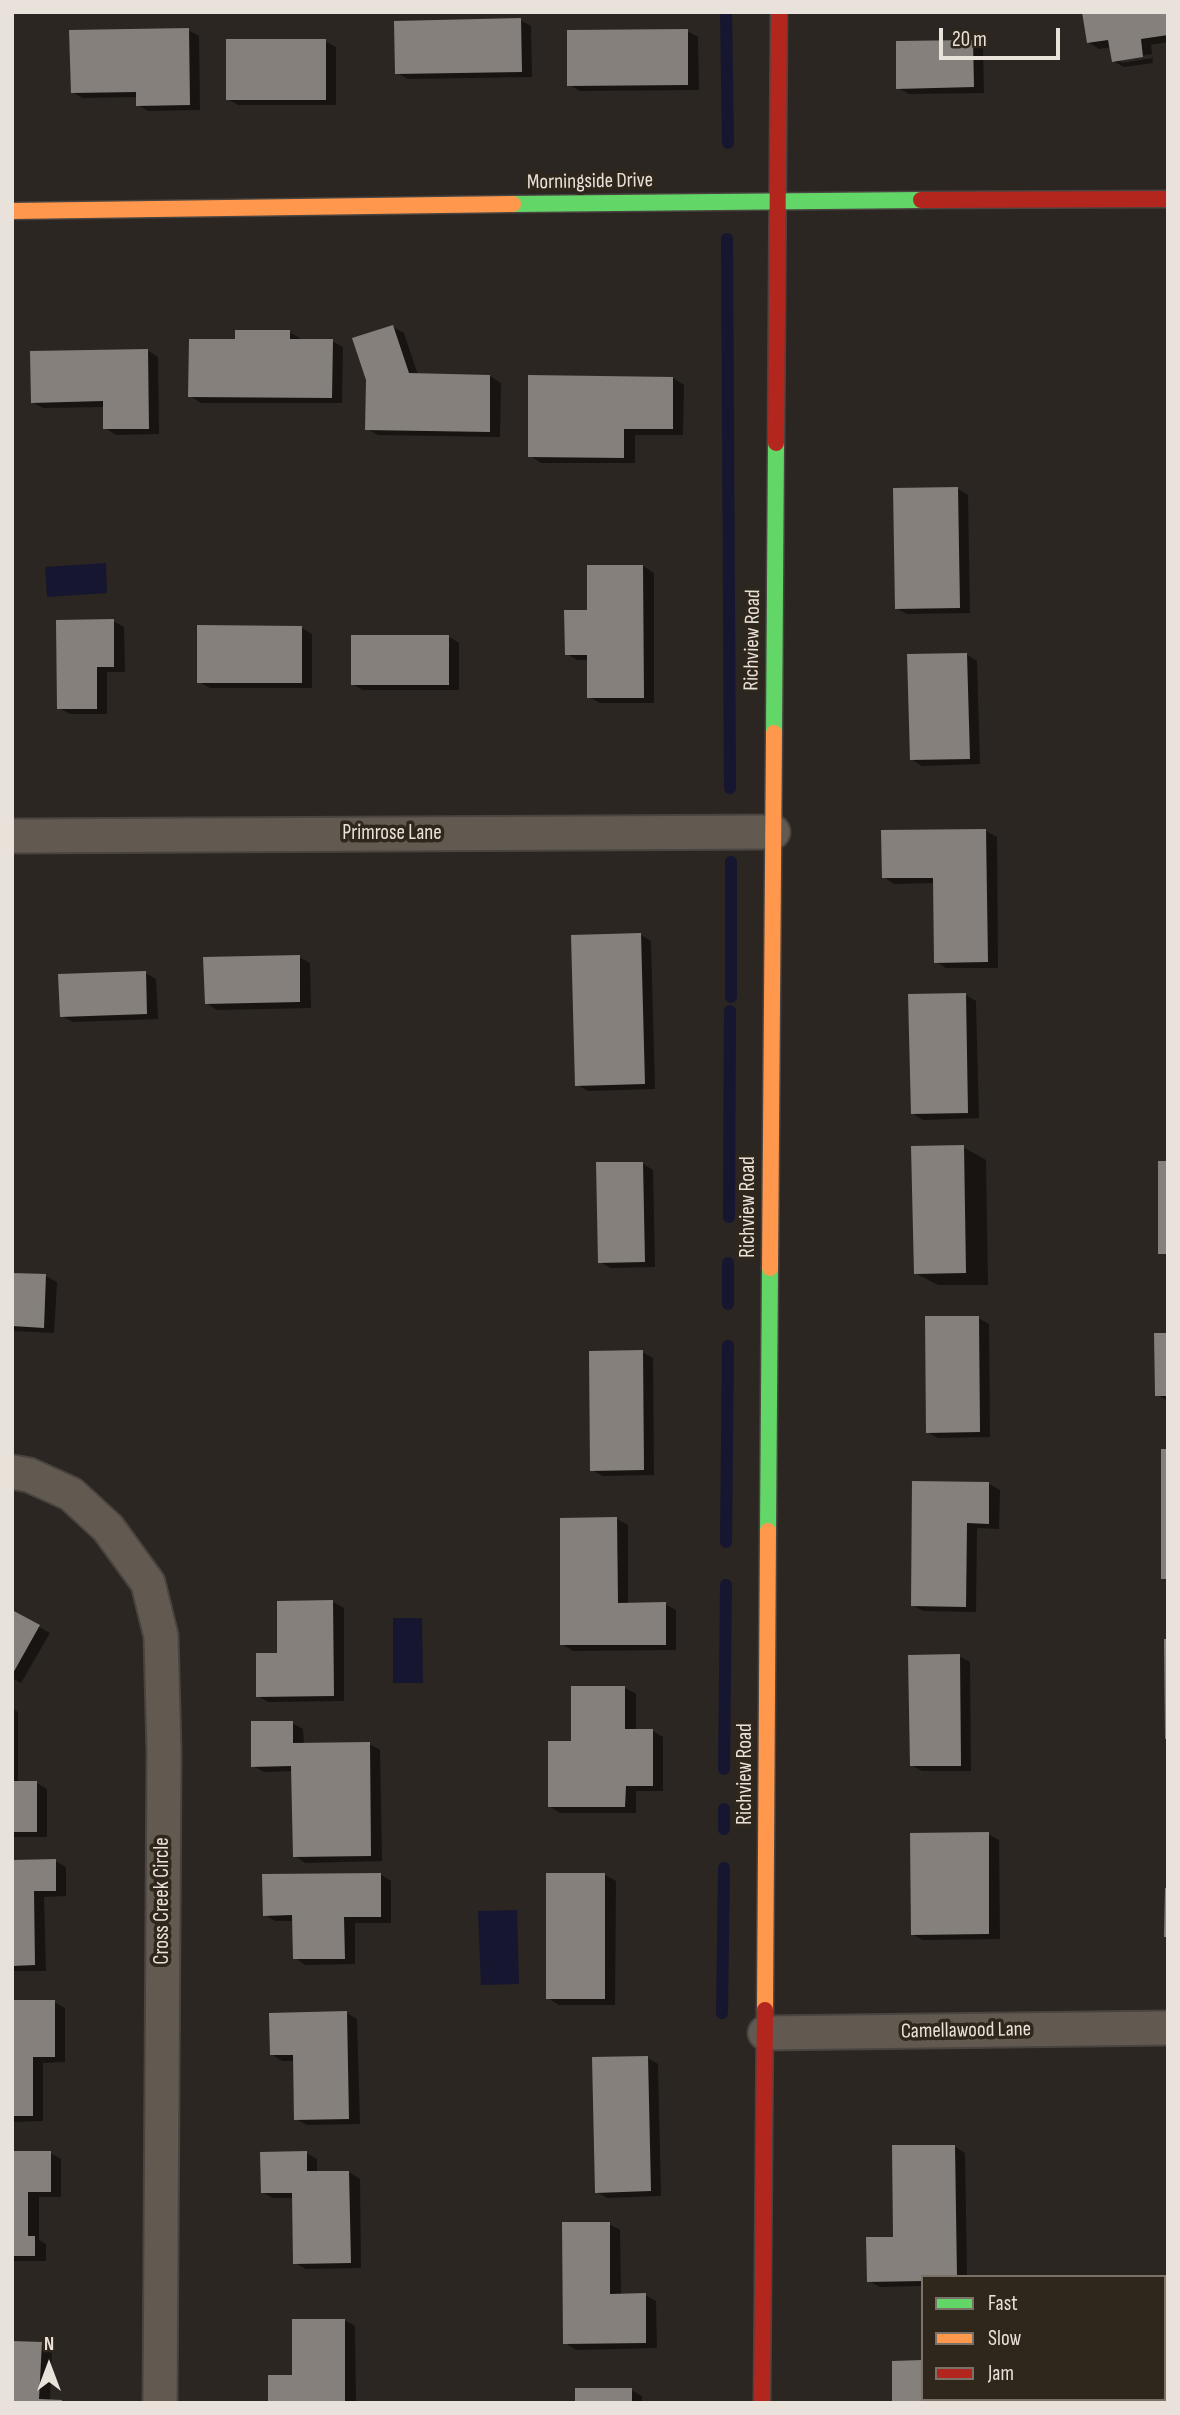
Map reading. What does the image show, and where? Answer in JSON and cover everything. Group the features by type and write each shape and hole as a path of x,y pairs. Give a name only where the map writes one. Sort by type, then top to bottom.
{"street":[{"name":"Richview Road","path":"762,2403 779,12"},
{"name":"Morningside Drive","path":"12,211 779,201 1168,200"},
{"name":"Primrose Lane","path":"12,836 773,832"},
{"name":"Cross Creek Circle","path":"12,1472 29,1475 71,1494 108,1528 148,1583 161,1636 163,1767 160,2403"},
{"name":"Camellawood Lane","path":"765,2033 1168,2028"}],"shaded area":[{"path":"106,563 107,593 47,597 45,567"},
{"path":"393,1618 422,1618 423,1683 393,1683"},
{"path":"517,1910 519,1984 481,1985 478,1911"}],"building":[{"path":"1082,12 1168,12 1168,35 1141,39 1143,57 1112,62 1108,40 1087,43"},
{"path":"521,18 522,72 395,74 394,21"},
{"path":"189,28 190,105 136,106 136,92 71,93 69,30"},
{"path":"688,29 688,85 567,86 567,30"},
{"path":"226,39 326,39 326,100 226,100"},
{"path":"973,40 974,87 896,89 896,41"},
{"path":"393,325 409,373 490,375 490,432 365,430 366,380 352,338"},
{"path":"235,330 290,330 290,339 333,339 332,398 188,397 189,339 235,339"},
{"path":"148,349 149,429 103,429 103,401 31,403 30,351"},
{"path":"528,375 673,377 673,429 624,429 624,458 528,457"},
{"path":"958,487 960,608 895,609 893,488"},
{"path":"587,565 643,565 644,698 587,698 587,655 565,655 564,610 587,610"},
{"path":"114,619 114,667 97,667 97,709 57,709 56,620"},
{"path":"197,625 302,626 302,683 197,683"},
{"path":"351,635 449,635 449,685 351,685"},
{"path":"967,653 970,759 910,760 907,654"},
{"path":"986,829 988,962 934,963 933,878 882,878 881,830"},
{"path":"641,933 645,1084 575,1086 571,935"},
{"path":"300,955 300,1002 205,1004 203,957"},
{"path":"146,971 147,1014 60,1017 58,974"},
{"path":"966,993 968,1113 911,1114 908,994"},
{"path":"964,1145 966,1273 914,1274 911,1146"},
{"path":"1158,1161 1168,1161 1168,1254 1158,1254"},
{"path":"596,1162 643,1162 645,1262 598,1263"},
{"path":"12,1273 46,1274 44,1328 12,1326"},
{"path":"925,1316 979,1316 980,1432 926,1433"},
{"path":"1154,1333 1168,1333 1168,1396 1155,1396"},
{"path":"643,1350 644,1470 590,1471 589,1351"},
{"path":"1161,1449 1168,1449 1168,1579 1161,1579"},
{"path":"912,1481 989,1482 989,1524 967,1523 966,1607 911,1606"},
{"path":"617,1517 618,1603 666,1602 666,1645 560,1645 560,1518"},
{"path":"333,1600 334,1696 256,1697 256,1653 277,1653 277,1601"},
{"path":"12,1610 40,1625 12,1675"},
{"path":"1164,1639 1168,1639 1168,1739 1165,1739"},
{"path":"960,1654 961,1766 910,1766 908,1655"},
{"path":"571,1686 625,1686 625,1729 653,1729 653,1786 626,1786 625,1807 548,1807 548,1741 571,1741"},
{"path":"251,1721 293,1721 293,1743 370,1742 371,1856 293,1857 291,1766 251,1767"},
{"path":"12,1781 37,1781 37,1832 12,1832"},
{"path":"989,1832 989,1934 911,1935 910,1833"},
{"path":"56,1859 56,1891 34,1891 35,1965 12,1966 12,1860"},
{"path":"381,1873 381,1917 344,1917 345,1959 293,1959 292,1915 263,1916 262,1874"},
{"path":"546,1873 605,1873 605,1999 546,1999"},
{"path":"1165,1888 1168,1888 1168,1937 1164,1937"},
{"path":"12,2000 55,2000 55,2057 33,2057 33,2116 12,2116"},
{"path":"347,2011 349,2119 294,2120 293,2055 270,2055 269,2013"},
{"path":"648,2056 651,2191 595,2193 592,2057"},
{"path":"892,2145 955,2145 957,2275 921,2275 921,2281 867,2282 866,2237 893,2237"},
{"path":"12,2151 51,2151 51,2192 28,2192 28,2236 35,2236 35,2256 12,2256"},
{"path":"307,2151 307,2171 349,2171 351,2263 293,2264 292,2193 261,2193 260,2152"},
{"path":"562,2222 610,2222 610,2294 646,2293 646,2343 563,2344"},
{"path":"292,2319 345,2319 345,2403 268,2403 268,2375 292,2375"},
{"path":"12,2341 42,2342 39,2399 62,2400 62,2403 12,2403"},
{"path":"921,2360 921,2401 943,2403 892,2403 892,2361"},
{"path":"575,2388 632,2388 632,2403 575,2403"}],"waterway":[{"path":"726,12 728,143"},
{"path":"727,239 730,788"},
{"path":"731,862 731,997"},
{"path":"729,1217 730,1011"},
{"path":"728,1263 728,1304"},
{"path":"726,1542 728,1346"},
{"path":"724,1769 726,1585"},
{"path":"724,1809 724,1829"},
{"path":"722,2013 724,1868"}],"traffic: fast":[{"path":"513,204 921,200"},
{"path":"774,733 776,443"},
{"path":"768,1531 770,1268"}],"traffic: slow":[{"path":"12,211 513,204"},
{"path":"770,1268 774,733"},
{"path":"765,2010 768,1531"}],"traffic: jam":[{"path":"776,443 779,12"},
{"path":"921,200 1168,199"},
{"path":"762,2403 765,2010"}]}
